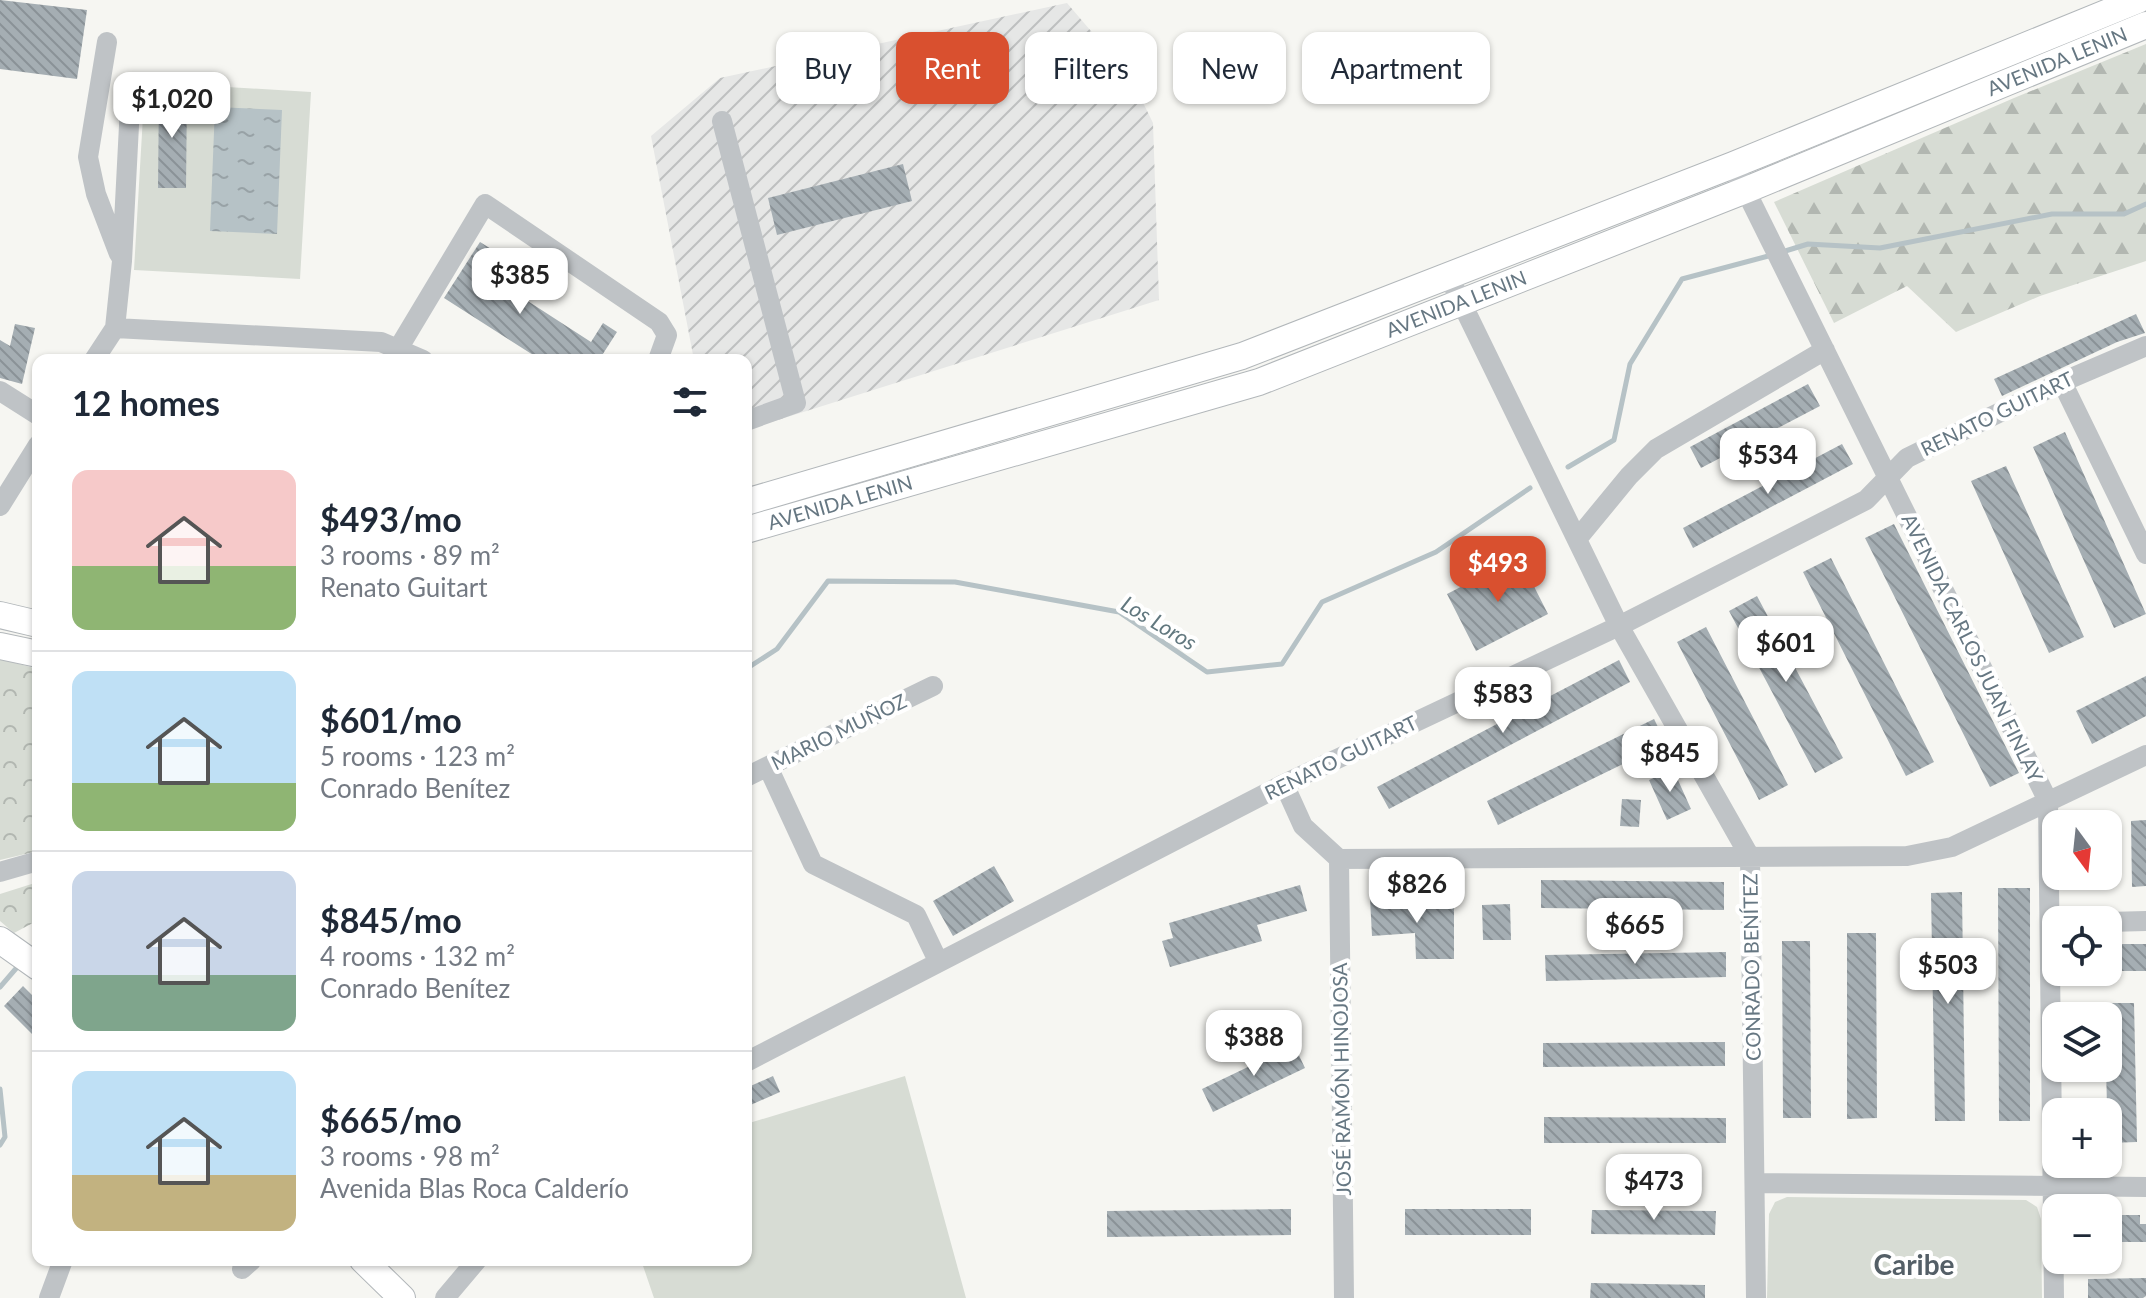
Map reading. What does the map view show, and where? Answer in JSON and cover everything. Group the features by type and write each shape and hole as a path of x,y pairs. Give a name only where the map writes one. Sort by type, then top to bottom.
{"main road":[{"name":"AVENIDA LENIN","path":"752,500 1242,356 1733,165 2138,0"},
{"name":"AVENIDA LENIN","path":"752,528 1259,382 1746,190 2146,25"},
{"path":"0,615 32,623"},
{"path":"0,646 32,653"},
{"path":"0,940 32,963"},
{"path":"369,1266 398,1297"}],"street":[{"path":"107,42 88,157 96,194 122,261"},
{"path":"98,354 115,328 122,261 130,106"},
{"path":"722,121 796,403 752,419"},
{"path":"1733,165 1746,190"},
{"name":"AVENIDA CARLOS JUAN FINLAY","path":"1746,190 2048,801 2052,906"},
{"path":"398,349 485,204 659,322 667,335 660,354"},
{"name":"CONRADO BENÍTEZ","path":"1449,277 1619,626 1750,857 1756,1298"},
{"path":"115,328 381,342 409,354"},
{"path":"1578,538 1629,476 1656,449 1825,350"},
{"name":"RENATO GUITART","path":"752,1059 1284,784 1619,626 1866,500 1907,458 2062,382 2145,351"},
{"path":"2062,382 2146,554"},
{"path":"0,391 32,411"},
{"path":"18,403 32,395"},
{"path":"0,506 32,455"},
{"name":"MARIO MUÑOZ","path":"752,774 933,686"},
{"path":"1284,784 1303,826 1339,859 1907,856 1952,847 2146,755"},
{"path":"768,767 813,864 916,915 938,961"},
{"name":"JOSÉ RAMÓN HINOJOSA","path":"1339,859 1344,1298"},
{"path":"0,872 32,863"},
{"path":"2122,922 2146,921"},
{"name":"AVENIDA CARLOS JUAN FINLAY","path":"2053,986 2054,1298"},
{"path":"1755,1183 2146,1187"},
{"path":"49,1298 61,1266"},
{"path":"445,1298 472,1266"}],"shaded area":[{"path":"1067,3 1092,32 1025,32 1025,104 1144,104 1153,123 1159,300 752,428 752,354 693,354 651,136 720,78 776,66 776,104 880,104 880,43 896,40 896,104 1009,104 1009,32 933,32"}],"green space":[{"path":"2146,44 2146,261 2040,296 1956,332 1907,286 1834,323 1774,202"},
{"path":"145,82 311,92 300,279 134,270"},
{"path":"0,659 32,667 32,852 0,860"},
{"path":"32,884 32,923 14,933 0,921 0,894"},
{"path":"905,1076 966,1298 654,1298 643,1266 752,1266 752,1122"},
{"path":"1787,1197 2026,1200 2037,1207 2041,1219 2042,1298 1767,1298 1769,1214 1775,1202"}],"water":[{"path":"215,107 282,110 277,234 210,231"}],"building":[{"path":"0,0 87,10 77,79 0,69"},
{"path":"159,91 187,91 186,188 158,188"},
{"path":"903,164 912,201 777,235 768,198"},
{"path":"480,242 496,252 483,272 591,342 603,323 617,332 603,354 532,354 444,298"},
{"path":"2136,314 2145,333 2117,342 2002,396 1994,379"},
{"path":"15,324 35,328 22,384 0,378 0,340 10,346"},
{"path":"1808,384 1820,406 1701,468 1690,447"},
{"path":"2065,432 2146,614 2114,628 2033,447"},
{"path":"1842,444 1853,464 1693,548 1683,528"},
{"path":"2006,466 2084,637 2049,653 1971,481"},
{"path":"1894,524 2019,773 1990,787 1865,538"},
{"path":"1519,557 1548,614 1476,651 1447,594"},
{"path":"1831,558 1934,762 1906,776 1803,572"},
{"path":"1757,596 1843,758 1815,773 1729,611"},
{"path":"1706,627 1788,785 1759,800 1677,642"},
{"path":"1619,660 1630,682 1389,809 1377,787"},
{"path":"2146,676 2146,716 2092,744 2076,711"},
{"path":"1654,719 1666,743 1498,825 1487,801"},
{"path":"1673,769 1691,809 1667,820 1649,780"},
{"path":"1622,799 1641,800 1639,827 1620,826"},
{"path":"2146,820 2146,886 2132,887 2131,821"},
{"path":"994,866 1014,901 953,936 933,901"},
{"path":"1541,880 1724,882 1724,910 1541,908"},
{"path":"1300,885 1307,911 1257,925 1262,941 1170,967 1162,941 1173,938 1169,923"},
{"path":"1998,888 2030,888 2030,1121 1999,1121"},
{"path":"1962,892 1965,1121 1935,1121 1931,893"},
{"path":"1398,896 1398,905 1454,904 1454,959 1416,959 1415,933 1372,936 1370,898"},
{"path":"1510,904 1511,940 1483,940 1482,905"},
{"path":"1847,933 1876,933 1877,1118 1847,1119"},
{"path":"1782,941 1810,941 1811,1118 1783,1118"},
{"path":"2122,944 2146,944 2146,971 2122,971"},
{"path":"1726,952 1726,977 1546,981 1545,955"},
{"path":"23,986 32,995 32,1034 4,1006"},
{"path":"2122,1003 2134,1003 2137,1142 2122,1143 2122,1098 2107,1098 2106,1082 2122,1082"},
{"path":"1725,1042 1725,1066 1543,1067 1543,1043"},
{"path":"1294,1045 1305,1068 1213,1112 1202,1089"},
{"path":"773,1076 780,1092 752,1104 752,1085"},
{"path":"1544,1117 1726,1118 1726,1143 1544,1143"},
{"path":"1291,1209 1291,1235 1107,1237 1107,1211"},
{"path":"1405,1209 1531,1209 1531,1235 1405,1235"},
{"path":"1592,1210 1716,1211 1715,1235 1591,1234"},
{"path":"2122,1215 2140,1215 2140,1224 2146,1224 2146,1242 2122,1242"},
{"path":"2146,1278 2146,1296 2143,1298 2088,1298 2088,1279"},
{"path":"1591,1283 1705,1285 1705,1298 1590,1298"}],"waterway":[{"path":"1782,252 1808,244 1880,248 2052,214 2124,214 2146,204"},
{"path":"1568,467 1614,440 1630,364 1682,279 1772,255"},
{"name":"Los Loros","path":"752,665 777,649 828,581 955,582 1119,612 1207,672 1282,664 1322,602 1436,552 1530,488"},
{"name":"Los Loros","path":"0,987 19,965"},
{"name":"Los Loros","path":"0,1089 5,1137 0,1145"}],"district":[{"name":"Caribe","path":"1914,1265"}]}
